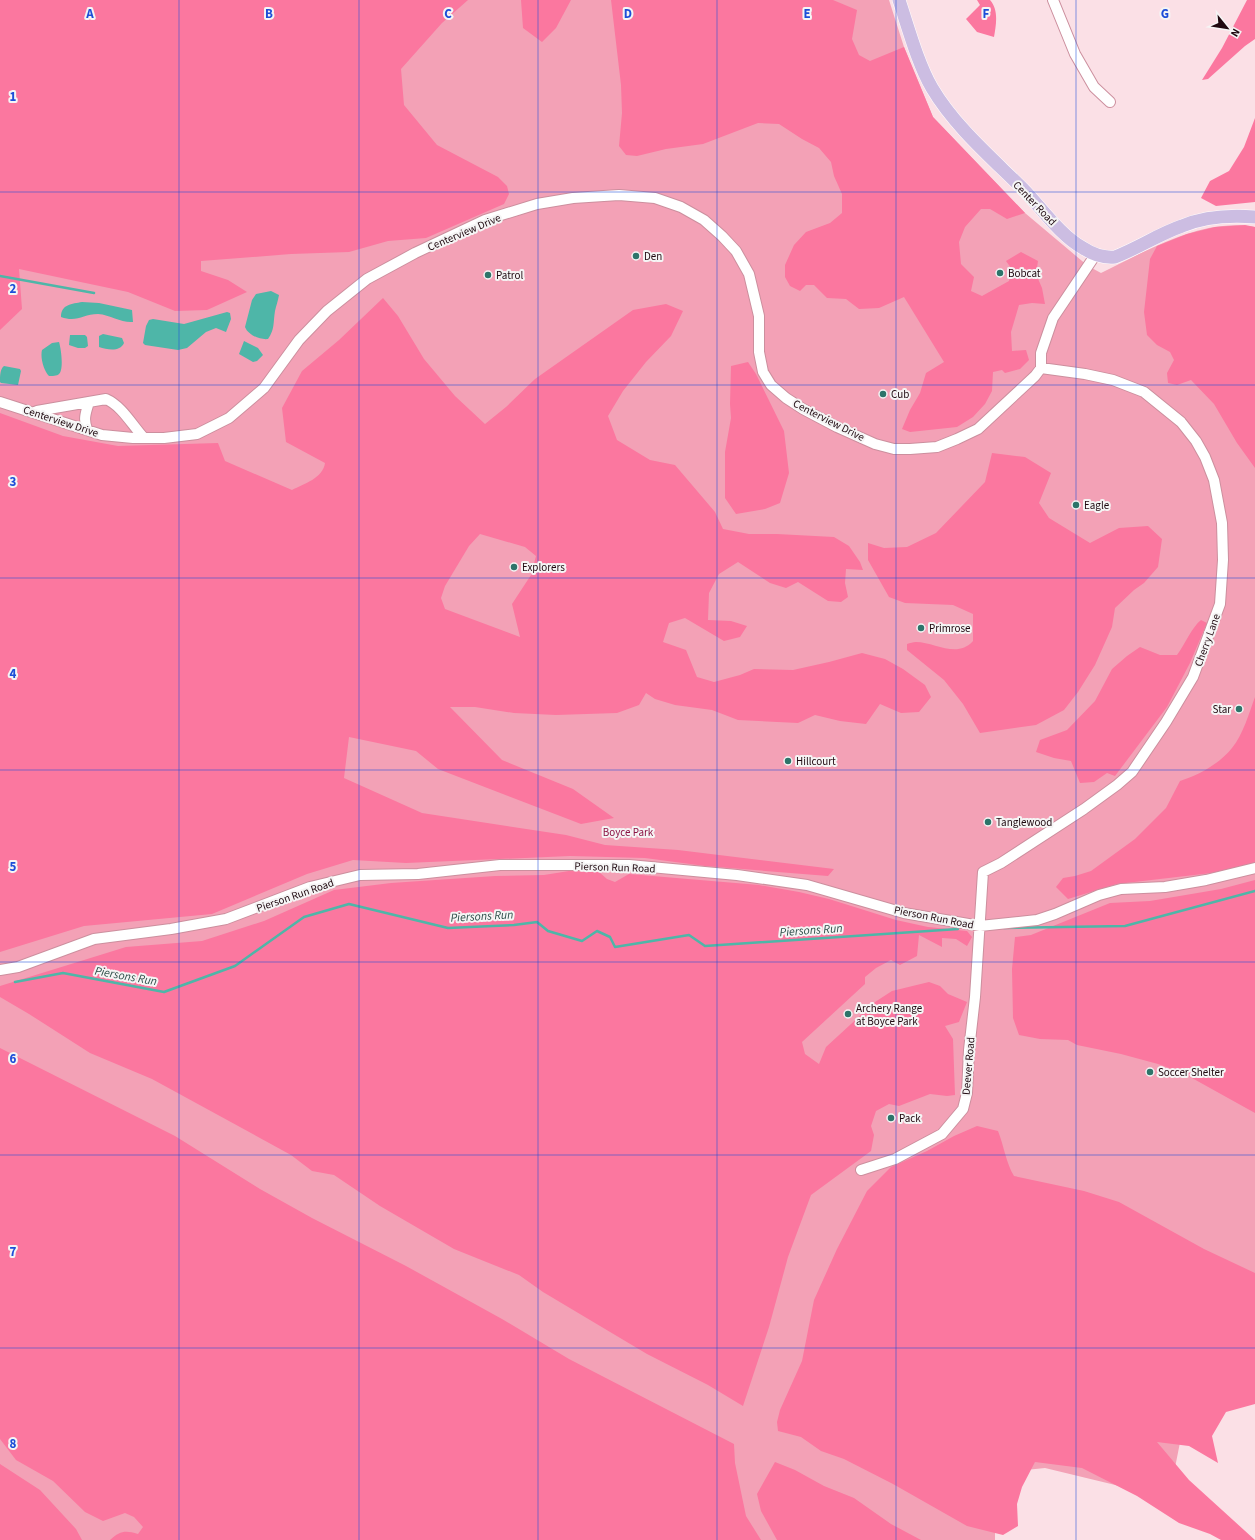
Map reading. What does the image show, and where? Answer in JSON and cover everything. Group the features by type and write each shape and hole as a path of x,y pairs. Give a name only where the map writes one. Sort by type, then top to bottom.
{"main road":[{"name":"Center Road","path":"899,0 923,67 932,87 945,107 988,155 1067,236 1082,248 1096,254 1107,257 1115,257 1183,225 1222,216 1255,217"}],"street":[{"path":"1053,0 1075,54 1094,86 1110,102"},
{"name":"Centerview Drive","path":"0,402 102,435 164,438 197,434 229,418 264,388 299,340 327,311 367,279 415,253 485,220 537,204 573,198 619,195 655,198 681,207 704,220 722,236 736,251 749,274 759,316 759,352 763,372 771,385 786,398 803,409 837,427 875,444 894,449 910,449 937,447 957,439 978,429 1035,376 1041,368"},
{"path":"1041,368 1041,352 1053,318 1096,254"},
{"name":"Cherry Lane","path":"980,926 983,872 1001,863 1078,813 1118,785 1132,772 1166,722 1193,677 1220,604 1223,560 1222,524 1214,480 1205,457 1196,441 1181,422 1144,392 1113,380 1085,374 1041,368"},
{"path":"32,412 106,399 115,403 144,438"},
{"path":"86,430 84,422 85,413 89,402"},
{"name":"Pierson Run Road","path":"0,970 18,966 94,939 226,920 310,888 360,875 418,874 500,866 629,865 737,875 807,885 904,913 980,926 1037,920 1056,914 1098,895 1121,889 1165,887 1206,880 1255,868"},
{"name":"Deever Road","path":"861,1170 895,1159 942,1134 963,1109 967,1093 969,1050 975,997 980,926"}],"green space":[{"name":"Boyce Park","path":"0,0 889,0 904,47 933,117 1025,213 1088,266 1101,273 1156,246 1195,231 1235,225 1255,227 1255,1391 1189,1397 1169,1498 1045,1468 995,1473 995,1540 0,1540"}],"shaded area":[{"path":"0,0 468,0 442,23 401,69 404,105 437,145 498,177 507,186 509,194 504,204 426,238 388,241 349,252 291,254 201,261 201,271 228,280 247,292 207,310 175,311 128,292 19,269 22,309 0,330"},
{"path":"521,0 571,0 556,28 542,42 523,28"},
{"path":"611,0 833,0 857,10 852,39 859,55 870,61 904,47 933,117 1025,213 1007,219 990,209 981,209 965,227 959,242 961,264 974,277 971,291 982,296 1009,281 1011,268 1006,261 1021,252 1038,261 1036,274 1042,288 1045,304 1032,303 1019,305 1011,332 1012,351 1026,350 1029,360 1020,369 1005,373 1002,370 993,372 992,391 985,404 973,417 957,427 910,432 902,429 910,410 920,393 926,373 944,362 904,297 879,308 859,309 846,299 827,298 814,285 806,285 800,291 790,286 785,277 785,265 794,245 806,232 830,223 842,213 842,194 834,176 831,162 819,148 779,124 758,123 703,144 666,149 637,156 626,155 619,146 622,113 621,85"},
{"path":"977,0 990,0 995,8 996,18 994,37 977,32 966,19 980,5"},
{"path":"1247,0 1255,0 1255,39 1208,79 1202,80 1222,48"},
{"path":"1255,118 1255,202 1216,206 1201,198 1210,181 1229,171 1244,147"},
{"path":"1245,225 1255,227 1255,468 1237,443 1214,404 1191,380 1177,385 1168,383 1167,373 1174,360 1170,352 1157,345 1147,335 1144,312 1150,259 1157,246 1187,234 1215,227"},
{"path":"271,291 279,295 273,329 268,339 261,339 251,335 245,327 252,300 256,294"},
{"path":"383,298 398,316 424,359 455,396 485,424 506,407 535,379 633,310 666,304 683,311 671,336 646,362 623,391 608,416 617,440 650,460 675,465 715,512 723,529 749,534 834,537 849,546 860,562 863,570 846,569 845,583 848,597 841,602 828,601 798,582 786,588 770,583 738,562 719,574 709,593 708,620 731,621 747,626 740,637 724,641 685,618 669,623 663,642 686,650 697,677 714,682 740,675 754,669 793,670 862,653 885,659 903,669 925,685 931,697 919,712 901,713 880,704 866,724 840,721 815,715 798,723 738,720 712,710 675,705 655,699 646,693 639,705 617,713 556,715 514,713 475,707 450,707 502,760 573,789 614,818 581,824 438,769 416,751 349,737 344,778 422,813 566,835 605,845 678,850 834,869 828,876 705,866 645,858 570,856 406,863 353,860 307,874 212,914 84,926 0,952 0,413 63,436 118,446 218,443 225,461 292,490 317,477 324,468 325,463 286,442 282,408 302,371 339,340","holes":["480,534 525,547 536,556 531,575 512,604 520,637 445,609 441,598 445,586 469,546"]},
{"path":"82,302 99,303 132,310 133,322 98,314 76,319 61,317 61,313 65,307"},
{"path":"227,312 230,313 231,319 226,332 216,328 206,332 187,348 178,350 145,345 143,343 146,326 149,320 153,319 184,324"},
{"path":"103,334 122,338 124,343 117,349 99,347 99,336"},
{"path":"70,335 85,335 87,337 88,346 85,348 78,348 69,345"},
{"path":"244,341 258,348 263,355 257,361 253,362 239,354"},
{"path":"59,342 62,359 61,372 54,376 49,376 43,364 42,350 52,343"},
{"path":"748,362 756,374 784,431 789,473 780,503 765,509 736,514 725,498 725,452 731,418 731,366"},
{"path":"4,366 20,369 21,371 18,385 0,382 1,371"},
{"path":"992,453 1025,457 1051,473 1039,503 1049,518 1090,543 1119,528 1148,526 1162,539 1158,567 1144,583 1134,590 1115,608 1112,627 1095,665 1078,692 1064,710 1036,725 980,733 963,704 944,680 907,650 907,644 915,642 953,649 960,649 967,646 973,641 973,614 953,605 905,603 889,597 868,560 868,543 884,548 907,547 936,533 985,482"},
{"path":"1201,620 1207,623 1190,663 1167,707 1115,776 1107,773 1094,782 1080,783 1071,761 1054,758 1036,752 1040,740 1067,730 1095,701 1112,669 1127,656 1140,647 1160,655 1177,655 1192,631"},
{"path":"1255,697 1255,863 1220,872 1117,884 1068,899 1056,887 1063,878 1091,871 1135,839 1166,808 1180,781 1194,776 1208,768 1227,754 1239,737"},
{"path":"569,871 599,872 607,879 615,882 629,874 759,885 829,899 896,920 928,927 967,931 972,937 967,946 956,939 942,938 942,947 919,935 917,956 900,965 891,960 876,968 865,977 865,984 802,1042 805,1054 819,1064 826,1047 875,1002 892,991 929,982 940,986 948,994 967,1002 959,1022 945,1026 953,1039 955,1095 947,1096 930,1094 899,1106 889,1104 876,1111 871,1126 874,1135 871,1151 811,1195 788,1257 769,1327 743,1406 708,1385 647,1354 543,1292 519,1275 454,1249 380,1206 334,1175 312,1171 291,1155 152,1079 90,1053 0,997 0,986 126,947 202,941 264,921 334,890 391,883 495,876 544,875"},
{"path":"1255,880 1255,1113 1183,1073 1158,1064 1121,1054 1077,1045 1068,1040 1040,1039 1019,1035 1013,1018 1012,969 1015,937 1031,935 1110,903 1150,901 1221,889"},
{"path":"0,1048 175,1136 260,1189 312,1218 406,1266 502,1319 569,1359 734,1444 735,1463 746,1516 761,1540 110,1540 123,1532 138,1534 143,1527 134,1517 125,1513 103,1521 85,1512 53,1481 16,1460 0,1439"},
{"path":"977,1126 998,1131 1009,1166 1014,1176 1084,1191 1119,1202 1204,1249 1255,1273 1255,1404 1226,1412 1212,1436 1218,1463 1189,1446 1157,1442 1189,1480 1255,1540 1221,1540 1210,1534 1179,1523 1137,1496 1082,1468 1035,1462 1022,1487 1017,1504 1018,1526 1003,1535 967,1526 893,1484 844,1459 821,1451 801,1437 778,1431 777,1422 780,1410 802,1361 814,1300 837,1249 867,1191 891,1167"},
{"path":"775,1462 795,1470 824,1486 854,1498 891,1524 921,1540 777,1540 761,1511 757,1494"},
{"path":"0,1464 40,1490 76,1529 82,1540 0,1540"}],"waterway":[{"path":"0,276 94,293"},
{"path":"1004,928 1125,926 1255,891"},
{"name":"Piersons Run","path":"15,982 63,973 164,992 235,966 304,917 349,904 448,928 514,925 537,922 548,931 582,941 597,931 610,937 615,947 689,935 705,946 958,929"}],"place":[{"name":"Den","path":"636,256"},
{"name":"Bobcat","path":"1000,273"},
{"name":"Patrol","path":"488,275"},
{"name":"Cub","path":"883,394"},
{"name":"Eagle","path":"1076,505"},
{"name":"Explorers","path":"514,567"},
{"name":"Primrose","path":"921,628"},
{"name":"Star","path":"1239,709"},
{"name":"Hillcourt","path":"788,761"},
{"name":"Tanglewood","path":"988,822"},
{"name":"Archery Range at Boyce Park","path":"848,1014"},
{"name":"Soccer Shelter","path":"1150,1072"},
{"name":"Pack","path":"891,1118"}]}
